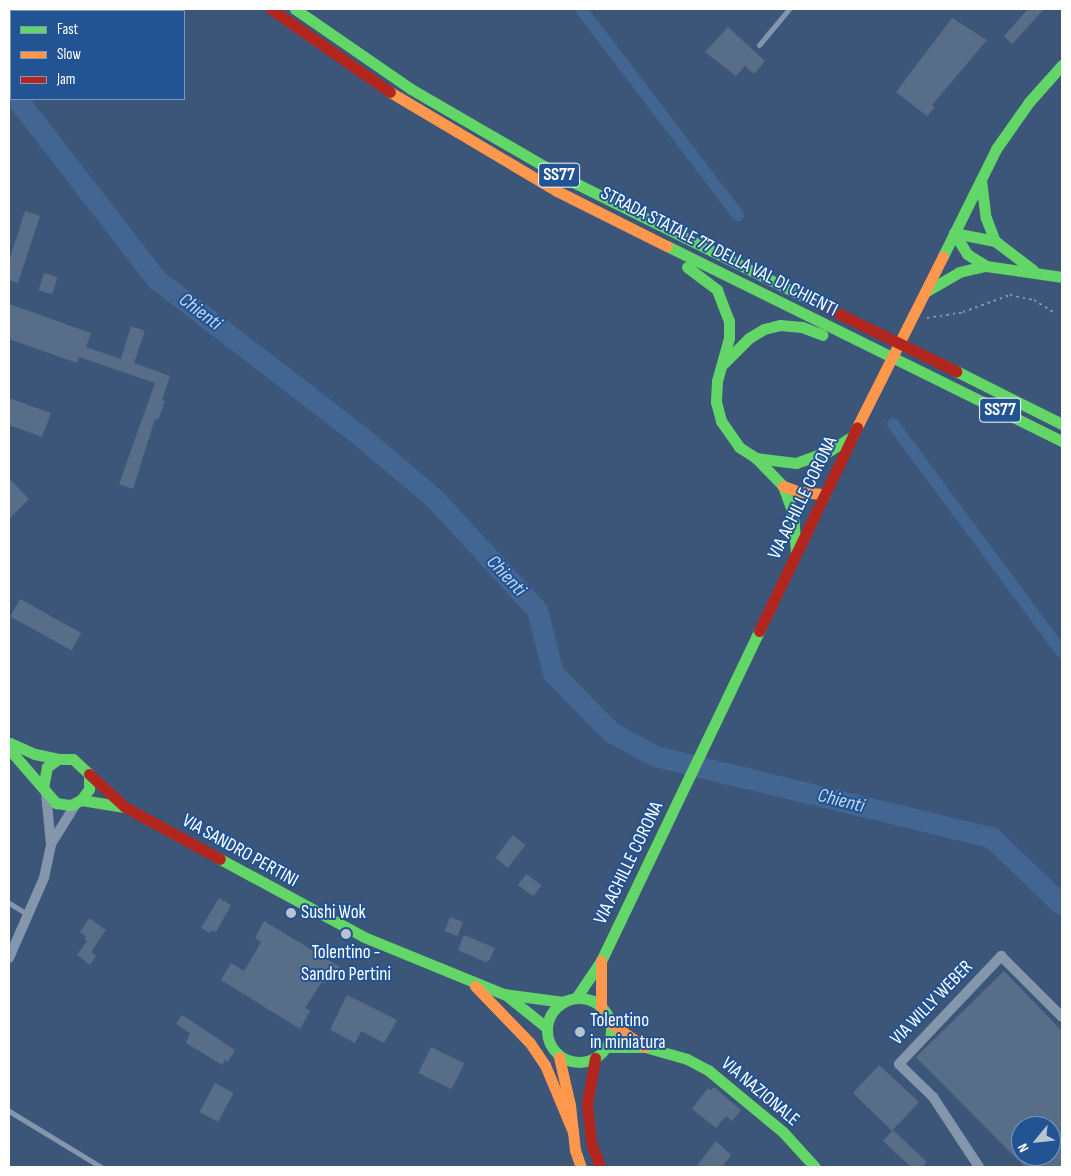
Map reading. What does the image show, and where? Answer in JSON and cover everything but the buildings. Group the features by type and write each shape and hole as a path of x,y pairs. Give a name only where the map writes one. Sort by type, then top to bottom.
{"main road":[{"name":"STRADA STATALE 77 DELLA VAL DI CHIENTI","path":"271,9 402,101 566,195 831,333 935,384 1062,441"},
{"name":"STRADA STATALE 77 DELLA VAL DI CHIENTI","path":"295,9 358,54 452,115 561,176 776,284 840,311 945,362 1062,424"},
{"name":"VIA ACHILLE CORONA","path":"576,998 601,961 748,659 853,436 981,180 1014,122 1062,66"},
{"path":"489,152 534,188 706,279 717,290 730,321 716,402 721,421 739,447 756,458 783,486 793,513 796,554"},
{"path":"981,180 986,218 995,241"},
{"path":"954,233 995,241 1036,272"},
{"path":"954,233 967,254 986,266"},
{"path":"925,292 959,272 986,266 1062,277"},
{"path":"722,366 749,338 780,325 802,326 831,333"},
{"path":"945,362 1062,414"},
{"path":"756,458 796,463 820,456 853,436"},
{"path":"796,463 806,470"},
{"path":"815,479 826,494"},
{"path":"783,486 800,492 826,494"},
{"name":"VIA SANDRO PERTINI","path":"9,742 35,754 58,759 73,759 125,807 364,937 504,994 563,1002"},
{"name":"VIA SANDRO PERTINI","path":"9,750 20,758 44,791 64,805 79,801 125,807"},
{"path":"44,791 47,767 58,759"},
{"path":"79,801 89,789 89,774"},
{"name":"VIA ACHILLE CORONA","path":"601,961 601,1006"},
{"path":"468,980 530,1043 545,1066 573,1132"},
{"name":"VIA SANDRO PERTINI","path":"504,994 546,1027"},
{"path":"576,998 585,998 601,1006 610,1023 606,1047 595,1058 577,1063 559,1056 549,1044 546,1027 552,1012 563,1002 576,998"},
{"name":"VIA NAZIONALE","path":"610,1023 645,1047"},
{"name":"VIA NAZIONALE","path":"606,1047 645,1047 688,1059 724,1081 783,1132 815,1167"},
{"path":"559,1056 581,1167"},
{"path":"595,1058 587,1104 591,1143 600,1167"}],"street":[{"path":"9,958 44,878 51,844 44,791"},
{"path":"51,844 79,801"},
{"name":"VIA WILLY WEBER","path":"979,1167 933,1096 899,1064 1002,956 1062,1017"}],"lane":[{"path":"759,45 789,9"},
{"path":"9,903 29,915"},
{"path":"9,1111 101,1167"}],"path":[{"path":"914,314 936,318 1010,295 1034,300 1053,312"}],"waterway":[{"path":"581,9 738,215"},
{"name":"Chienti","path":"18,100 156,279 357,433 434,498 537,610 553,673 611,732 655,756 991,837 1062,905"},
{"path":"893,424 1062,652"}],"traffic: fast":[{"path":"295,9 411,89 561,176 819,304"},
{"path":"943,256 996,149 1029,102 1062,65"},
{"path":"981,180 986,218 995,241"},
{"path":"954,233 995,241 1033,270"},
{"path":"954,233 967,254 986,266"},
{"path":"667,246 1062,441"},
{"path":"925,292 959,272 986,266 1062,277"},
{"path":"687,267 717,290 729,321 729,338 717,381 716,402 721,421 739,447 756,458 783,486 793,513 796,553"},
{"path":"724,363 749,338 764,329 780,325 802,327 823,335"},
{"path":"956,371 1062,424"},
{"path":"756,458 796,463 829,451 853,436"},
{"path":"576,998 601,961 759,631"},
{"path":"10,743 35,754 58,759"},
{"path":"9,749 56,803 71,805 81,800 89,789 89,774 73,759 58,759 47,767 43,788"},
{"path":"81,800 124,807"},
{"path":"220,859 364,937 504,994 563,1002"},
{"path":"506,995 546,1027"},
{"path":"573,998 585,998 602,1007 609,1018 611,1030 609,1042 602,1053 585,1062 573,1062 561,1057 552,1048 547,1036 547,1024 552,1012 561,1003 573,998"},
{"path":"606,1047 645,1047 687,1059 708,1070 783,1132 815,1167"}],"traffic: slow":[{"path":"390,92 557,191 667,246"},
{"path":"857,427 943,256"},
{"path":"783,486 800,492 825,494"},
{"path":"601,961 601,1007"},
{"path":"475,986 530,1043 545,1065 573,1132"},
{"path":"610,1023 645,1047"},
{"path":"559,1057 570,1105 575,1150 581,1167"}],"traffic: jam":[{"path":"271,9 390,92"},
{"path":"819,304 956,371"},
{"path":"759,631 857,427"},
{"path":"89,774 125,807 220,859"},
{"path":"595,1058 587,1104 591,1143 600,1167"}],"place":[{"name":"Sushi Wok","path":"291,913"},
{"name":"Tolentino - Sandro Pertini","path":"346,934"},
{"name":"Tolentino in miniatura","path":"580,1032"}]}
